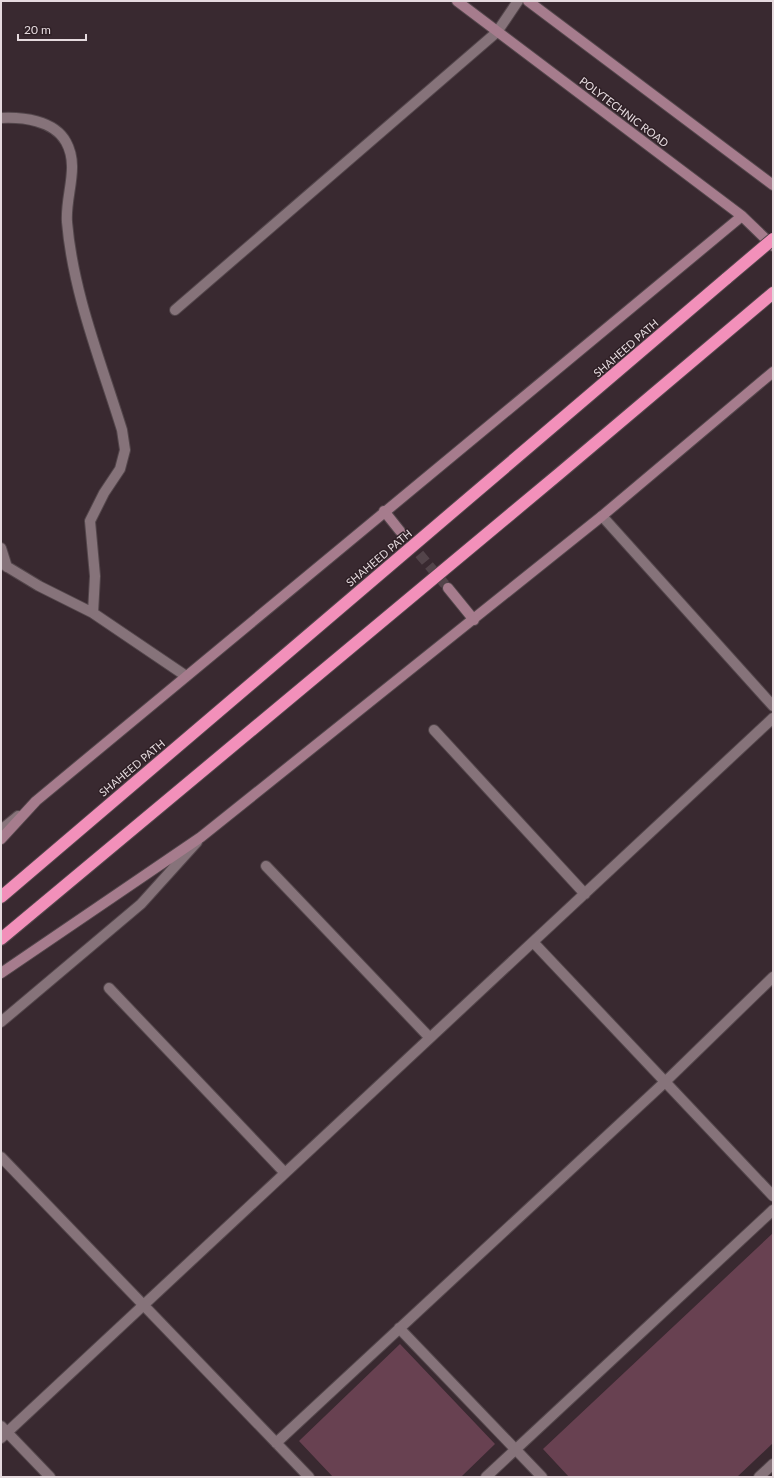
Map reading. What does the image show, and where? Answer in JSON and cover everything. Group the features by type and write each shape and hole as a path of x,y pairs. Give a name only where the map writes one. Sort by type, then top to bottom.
{"highway":[{"name":"SHAHEED PATH","path":"1,897 773,239"},
{"path":"1,939 560,473 773,293"}],"street":[{"path":"175,310 497,32 518,1"},
{"path":"528,1 773,185"},
{"name":"POLYTECHNIC ROAD","path":"463,3 497,32 742,216 773,246"},
{"path":"1,118 19,117 52,127 66,141 72,164 67,221 78,290 122,430 125,450 120,469 104,492 90,520 95,576 93,613"},
{"path":"1,830 384,511 742,216"},
{"path":"1,973 201,837 602,516 773,372"},
{"path":"384,511 400,531"},
{"path":"602,516 773,706"},
{"path":"1,548 4,565 93,613 186,676"},
{"path":"448,588 474,620"},
{"path":"50,1477 3,1432 143,1305 773,718"},
{"path":"434,730 585,894"},
{"path":"1,839 36,801"},
{"path":"1,1022 141,904 201,837"},
{"path":"266,866 430,1038"},
{"path":"533,942 773,1196"},
{"path":"276,1443 665,1082 773,977"},
{"path":"109,988 285,1173"},
{"path":"1,1157 309,1477"},
{"path":"486,1477 773,1210"},
{"path":"399,1328 542,1477"},
{"path":"759,1477 773,1464"}],"shaded area":[{"path":"773,1233 773,1443 737,1477 569,1477 543,1449"},
{"path":"400,1344 495,1444 461,1477 333,1477 299,1441"}],"tunnel":[{"path":"400,531 448,588"}]}
